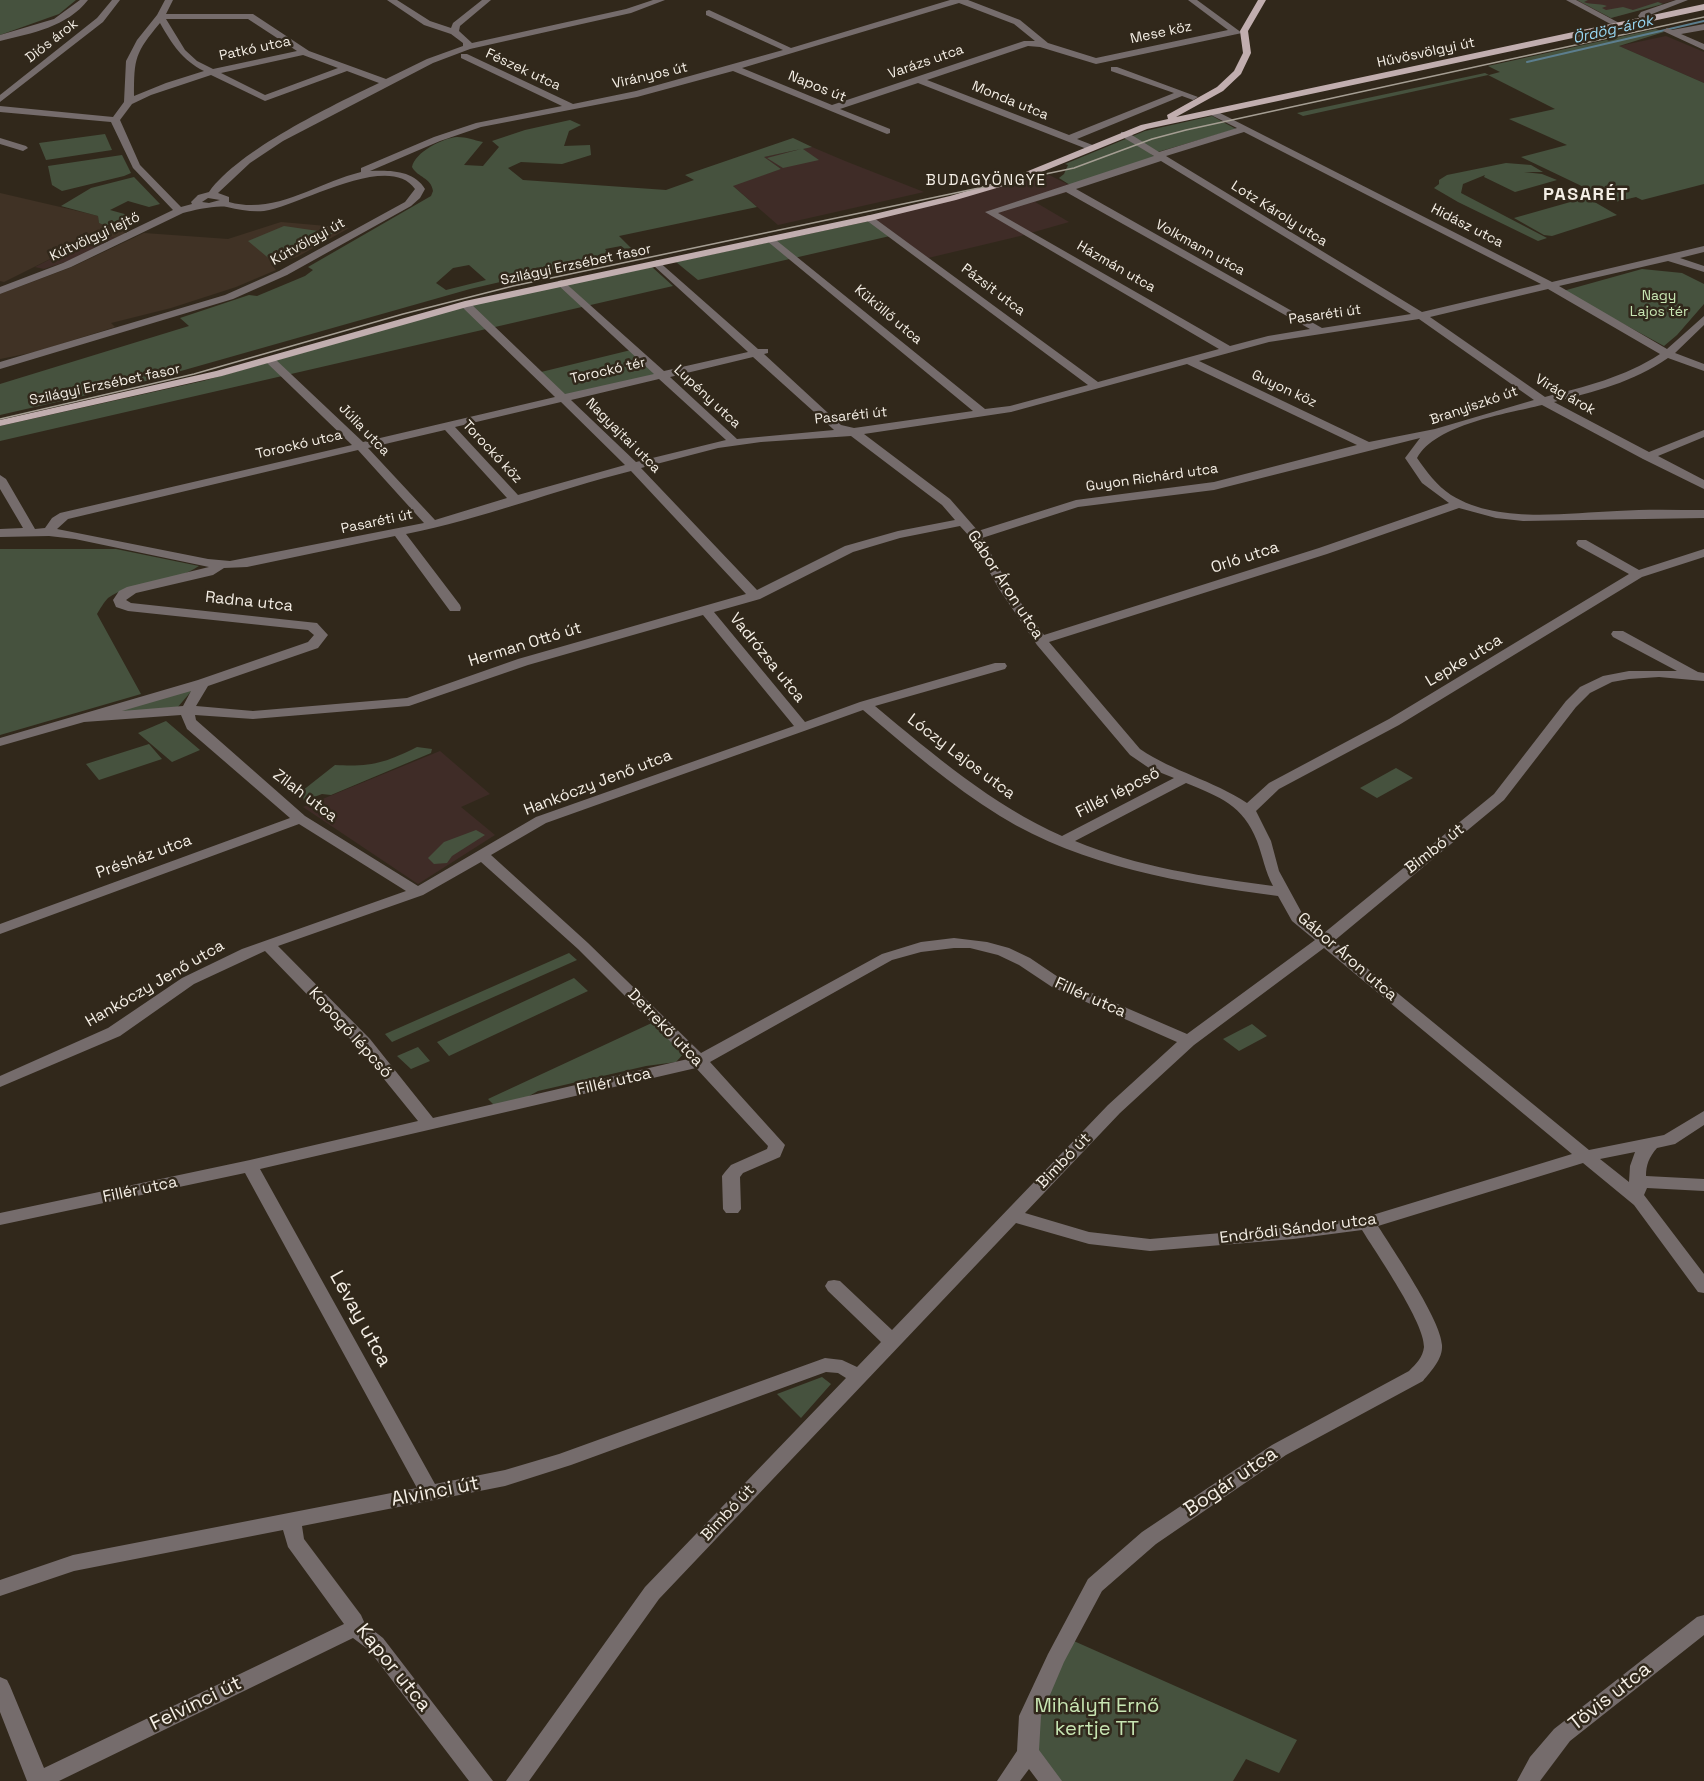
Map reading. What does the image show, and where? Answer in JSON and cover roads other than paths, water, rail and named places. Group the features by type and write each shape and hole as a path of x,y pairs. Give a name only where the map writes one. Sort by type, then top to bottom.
{"main road":[{"path":"1154,125 1220,89 1230,80 1246,57 1247,46 1239,34 1249,23 1262,0"},
{"name":"Hűvösvölgyi út","path":"1154,125 1704,7"},
{"name":"Szilágyi Erzsébet fasor","path":"0,423 191,381 465,304 870,218 1006,183 1124,134 1154,125"}],"street":[{"path":"0,38 50,23 76,9 84,0"},
{"name":"Diós árok","path":"0,99 100,20 116,0"},
{"path":"116,120 129,102 130,61 141,39 169,0"},
{"path":"391,0 427,23 454,32 468,42 465,52"},
{"path":"454,32 456,25 488,0"},
{"path":"212,195 219,185 263,149 386,82 465,52 670,0"},
{"path":"959,0 1010,19 1030,39"},
{"name":"Virányos út","path":"347,177 479,125 572,107 736,69 959,0"},
{"path":"1192,0 1239,34"},
{"path":"1570,0 1619,25"},
{"path":"1646,19 1642,16 1644,14 1684,0"},
{"path":"1668,5 1682,12"},
{"path":"709,13 791,51"},
{"path":"159,17 250,16 304,52"},
{"path":"159,17 185,55 194,63 265,98 346,68"},
{"path":"0,29 50,23"},
{"path":"1223,23 1249,23"},
{"path":"1704,27 1670,32 1704,47"},
{"name":"Mese köz","path":"1030,39 1092,61 1239,34"},
{"name":"Varázs utca","path":"833,108 1030,39"},
{"name":"Patkó utca","path":"129,102 149,92 211,73 304,52 386,82"},
{"name":"Fészek utca","path":"465,52 572,107"},
{"name":"Napos út","path":"736,69 887,131"},
{"path":"1114,69 1193,97"},
{"name":"Monda utca","path":"917,79 1092,148"},
{"path":"1068,139 1182,93"},
{"path":"0,109 116,120"},
{"name":"Hidász utca","path":"1214,113 1551,286 1668,354 1704,368"},
{"path":"116,120 136,166 179,212"},
{"path":"1069,189 1136,167 1160,156 1245,129"},
{"name":"Lotz Károly utca","path":"1124,134 1420,316"},
{"path":"0,141 23,148"},
{"path":"403,154 397,165 403,176"},
{"path":"222,204 225,198 212,195 198,199 196,202 199,205 210,206 222,204 247,208 272,207 297,199 347,177 379,173 403,176"},
{"name":"Kútvölgyi út","path":"0,366 230,297 268,281 413,200 420,192 420,187 403,176"},
{"name":"Házmán utca","path":"1069,189 990,212 1227,349"},
{"name":"Volkmann utca","path":"1069,189 1319,330"},
{"name":"Kútvölgyi lejtő","path":"0,291 68,265 179,212 199,205"},
{"name":"Pázsit utca","path":"870,218 1097,386"},
{"name":"Küküllő utca","path":"771,239 984,414"},
{"name":"Pasaréti út","path":"0,533 49,532 119,543 215,564 247,563 433,525 633,466 734,442 853,432 984,414 1037,403 1227,349 1319,330 1420,316 1704,249"},
{"path":"1667,257 1704,269"},
{"name":"Gábor Áron utca","path":"669,261 707,301 808,394 837,427 853,432 936,494 963,522 975,536 1005,589 1041,640 1135,752 1154,765 1188,777 1222,793 1248,810 1264,841 1272,871 1297,918 1640,1202 1704,1287"},
{"name":"Gábor Áron utca","path":"657,263 707,301"},
{"name":"Torockó tér","path":"562,283 635,349 660,375"},
{"name":"Nagyajtai utca","path":"465,304 633,466 755,596"},
{"name":"Virág árok","path":"1420,316 1541,400 1704,485"},
{"name":"Branyiszkó út","path":"1704,319 1668,354 1632,374 1441,431 1421,443 1411,458 1417,471 1437,490 1458,504 1497,515 1530,519 1636,513 1704,514"},
{"path":"660,375 751,342"},
{"name":"Júlia utca","path":"270,360 360,446 433,525"},
{"name":"Guyon köz","path":"1187,360 1368,446"},
{"name":"Torockó tér","path":"562,398 660,375"},
{"name":"Lupény utca","path":"660,375 734,442"},
{"name":"Torockó utca","path":"49,532 56,521 64,516 562,398"},
{"name":"Torockó köz","path":"447,425 515,499"},
{"name":"Guyon Richárd utca","path":"975,536 1076,504 1214,486 1368,446 1441,431"},
{"path":"1647,457 1704,433"},
{"path":"0,479 29,528 28,532"},
{"name":"Orló utca","path":"1041,640 1323,551 1458,504"},
{"name":"Herman Ottó út","path":"81,718 189,710 253,715 409,702 523,662 755,596 849,549 898,535 963,522"},
{"path":"399,533 455,608"},
{"path":"1582,543 1638,574"},
{"name":"Lepke utca","path":"1248,810 1274,786 1394,722 1638,574 1704,553"},
{"name":"Radna utca","path":"150,698 313,645 321,635 312,626 128,608 119,600 132,590 209,573 215,564"},
{"name":"Vadrózsa utca","path":"706,610 802,727"},
{"path":"1618,634 1702,677"},
{"name":"Hankóczy Jenő utca","path":"0,1082 114,1032 189,981 246,952 418,892 541,820 865,705 1000,666"},
{"name":"Bimbó út","path":"517,1781 652,1593 1114,1109 1188,1041 1324,940 1499,797 1571,704 1585,690 1608,679 1629,675 1659,673 1702,677"},
{"path":"189,710 192,697 203,682"},
{"name":"Herman Ottó út","path":"0,742 150,698"},
{"name":"Lóczy Lajos utca","path":"865,705 980,797 1010,815 1064,841 1114,861 1145,869 1199,881 1283,892"},
{"name":"Zilah utca","path":"189,710 187,716 192,726 300,819 418,892"},
{"name":"Fillér lépcső","path":"1064,841 1188,777"},
{"name":"Présház utca","path":"0,929 300,819"},
{"name":"Detrekő utca","path":"481,854 583,946 685,1046 777,1144 774,1153 737,1169 731,1176 732,1209"},
{"name":"Fillér utca","path":"0,1219 250,1166 698,1062 887,957 916,946 960,941 981,944 1019,958 1053,982 1188,1041"},
{"name":"Kopogó lépcső","path":"267,944 364,1043 430,1125"},
{"name":"Endrődi Sándor utca","path":"1012,1215 1060,1231 1118,1242 1150,1245 1293,1233 1367,1223 1606,1150 1650,1145 1669,1140 1704,1117"},
{"path":"1640,1202 1637,1166 1641,1154 1650,1145"},
{"name":"Lévay utca","path":"250,1166 430,1493"},
{"path":"1637,1182 1704,1185"},
{"name":"Bogár utca","path":"1028,1753 1030,1716 1055,1660 1095,1585 1149,1538 1185,1513 1279,1450 1416,1376 1431,1358 1433,1342 1425,1322 1367,1223"},
{"path":"834,1286 891,1341"},
{"name":"Alvinci út","path":"0,1588 73,1563 291,1522 505,1478 564,1460 825,1365 842,1367 859,1376"},
{"name":"Kapor utca","path":"291,1522 295,1541 354,1621 354,1628 376,1644 482,1781"},
{"name":"Tövis utca","path":"1528,1781 1562,1735 1704,1623"},
{"name":"Felvinci út","path":"39,1781 354,1628"},
{"path":"0,1686 39,1781"},
{"path":"1008,1781 1028,1753 1051,1781"}],"waterway":[{"name":"Ördög-árok","path":"1527,62 1704,21"}],"tram line":[{"path":"0,419 194,374 403,314 513,286 1074,168 1152,139 1186,130 1704,17"}],"district":[{"name":"BUDAGYÖNGYE","path":"986,181"},
{"name":"PASARÉT","path":"1586,195"}],"park label":[{"name":"Nagy Lajos tér","path":"1659,304"},
{"name":"Mihályfi Ernő kertje TT","path":"1097,1718"}]}
